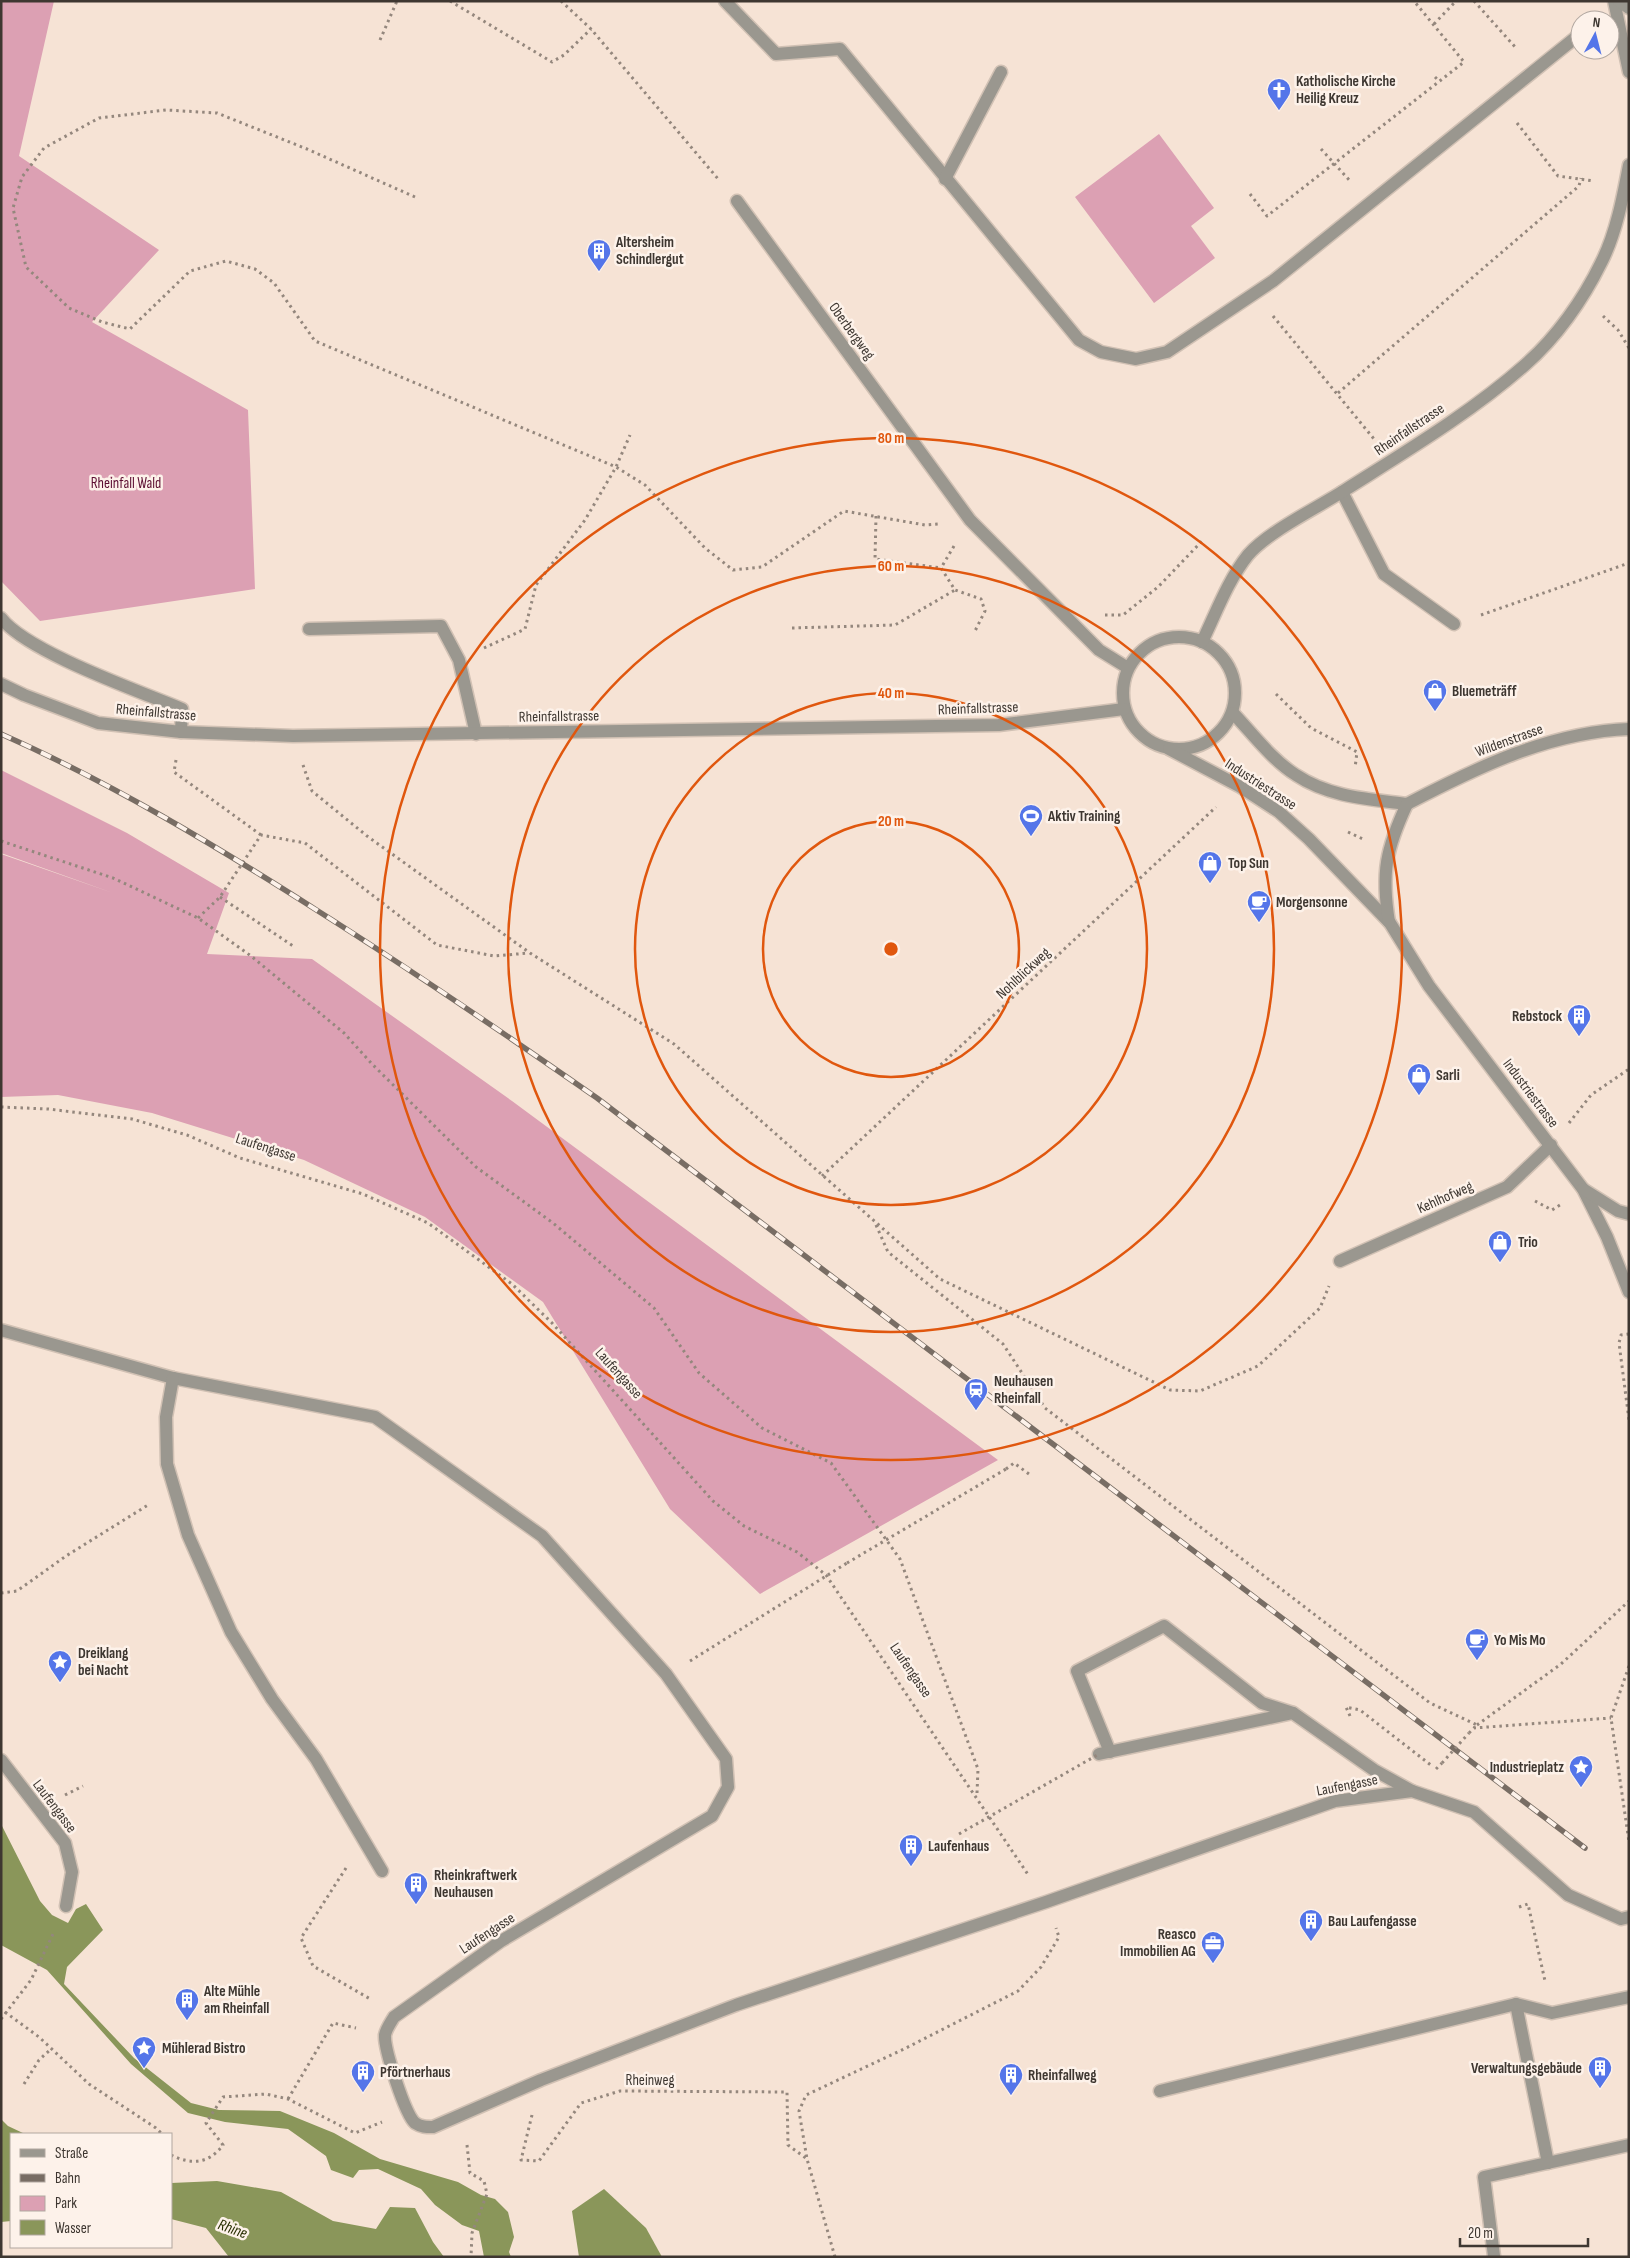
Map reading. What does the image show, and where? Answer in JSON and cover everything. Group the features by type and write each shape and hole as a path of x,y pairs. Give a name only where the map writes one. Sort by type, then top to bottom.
{"street":[{"path":"725,1 776,54 840,49 1079,340 1101,352 1136,359 1167,352 1273,281 1570,42"},
{"path":"1619,1 1629,8"},
{"path":"1620,40 1629,72"},
{"path":"945,179 1001,72"},
{"name":"Rheinfallstrasse","path":"1202,642 1235,573 1250,554 1289,524 1434,434 1525,365 1556,331 1581,298 1602,261 1615,223 1629,165"},
{"name":"Oberbergweg","path":"737,201 970,520 1099,650 1128,668"},
{"name":"Rheinfallstrasse","path":"1615,223 1629,209"},
{"path":"1342,492 1384,574 1454,624"},
{"path":"1,618 10,629 69,661 182,709 181,732"},
{"path":"309,628 441,626 459,660 476,734"},
{"path":"1168,637 1186,637 1202,642 1217,650 1228,663 1234,679 1236,696 1233,713 1223,730 1208,742 1189,750 1169,749 1149,742 1134,728 1124,708 1122,688 1128,668 1138,653 1152,643 1168,637"},
{"name":"Rheinfallstrasse","path":"1,684 24,695 98,723 181,732 293,736 999,725 1063,718 1124,708"},
{"name":"Industriestrasse","path":"1233,713 1295,775 1322,789 1351,797 1407,804 1388,851 1384,889 1390,923"},
{"name":"Wildenstrasse","path":"1407,804 1457,777 1515,754 1582,734 1629,729"},
{"name":"Industriestrasse","path":"1169,749 1239,786 1279,812 1298,828 1390,923 1429,986 1583,1190 1607,1237 1629,1292"},
{"name":"Kehlhofweg","path":"1340,1260 1508,1187 1551,1146"},
{"path":"1583,1190 1618,1211 1629,1214"},
{"name":"Laufengasse","path":"1,1330 173,1378 375,1417 542,1536 666,1674 726,1759 728,1787 712,1816 501,1942 394,2017 385,2034"},
{"path":"173,1378 166,1417 167,1464 188,1535 231,1632 272,1699 316,1759 382,1871"},
{"path":"1293,1713 1105,1753 1077,1672 1164,1626 1262,1704 1293,1713 1374,1770 1412,1790"},
{"name":"Laufengasse","path":"1,1760 65,1843 72,1872 66,1906"},
{"name":"Laufengasse","path":"408,2113 414,2122 423,2127 433,2127 541,2080 736,2006 1046,1902 1335,1801 1412,1790 1474,1812 1568,1895 1621,1919 1629,1917"},
{"path":"1160,2091 1516,2004 1552,2013 1629,1997"},
{"path":"1516,2004 1548,2163"},
{"path":"385,2034 388,2060 408,2113"},
{"path":"1494,2256 1484,2177 1629,2145"}],"path":[{"path":"380,40 397,1"},
{"path":"450,1 552,62 564,55 591,29"},
{"path":"561,1 591,29 737,201"},
{"path":"1250,194 1268,216 1464,62 1414,1"},
{"path":"1434,24 1456,1"},
{"path":"1474,1 1518,50"},
{"path":"1435,77 1439,82"},
{"path":"1498,99 1558,176 1594,181"},
{"path":"415,197 307,149 217,113 166,110 99,118 44,148 22,177 14,208 26,267 69,308 102,322 130,329 190,271 226,261 255,269 274,283 315,341 616,467 645,485 705,548 733,570 762,567 844,511 924,525 970,520"},
{"path":"1321,149 1335,163"},
{"path":"1338,393 1579,186 1581,178"},
{"path":"1581,298 1618,330 1629,348"},
{"path":"1279,323 1366,429"},
{"path":"459,660 525,629 536,585 585,520 616,467 630,434"},
{"path":"876,516 875,559 940,568 955,590 981,599 986,611 974,633"},
{"path":"940,568 970,520"},
{"path":"1158,587 1204,539"},
{"path":"1454,624 1629,563"},
{"path":"792,628 895,625 955,590"},
{"path":"1276,694 1311,728 1357,752 1351,797"},
{"path":"293,736 312,791 367,836 530,954 674,1044 940,1279 1170,1390 1200,1391 1258,1366 1320,1308 1340,1260"},
{"path":"174,772 261,835 305,843 437,945 494,956 530,954"},
{"name":"Nohlblickweg","path":"822,1176 1239,786"},
{"path":"198,918 220,897 261,835"},
{"path":"1,841 113,878 198,918 251,956 344,1033 372,1064 476,1167 553,1223 654,1308 699,1373 762,1428 831,1463 900,1559 978,1770 976,1795"},
{"path":"220,897 293,946"},
{"path":"1551,1146 1591,1095 1629,1069"},
{"name":"Laufengasse","path":"1,1107 48,1109 132,1119 187,1135 240,1158 363,1194 428,1223 512,1284 552,1324 713,1501 744,1526 797,1552 826,1575 976,1795 1046,1902"},
{"path":"1508,1187 1552,1210 1583,1190"},
{"path":"876,1223 888,1252 1003,1344 1045,1408 1430,1703 1475,1726 1610,1718"},
{"path":"1629,1334 1621,1335 1619,1343 1629,1420"},
{"path":"688,1662 826,1575 1014,1463 1029,1474"},
{"path":"1,1594 17,1591 66,1556 174,1488"},
{"path":"1436,1769 1475,1726 1561,1664 1629,1601"},
{"path":"1629,1666 1610,1718 1629,1842"},
{"path":"1346,1707 1360,1710 1422,1758"},
{"path":"959,1834 1105,1753"},
{"path":"76,1790 83,1786"},
{"path":"347,1867 301,1938 312,1966 379,2004 394,2017"},
{"path":"834,2257 807,2159 799,2111 806,2095 904,2049 1018,1991 1041,1967 1059,1937 1046,1902"},
{"path":"1519,1907 1528,1904 1552,2013"},
{"path":"1,2019 31,1980 57,1925"},
{"path":"5,2012 51,2049 93,2088 161,2133"},
{"path":"288,2099 334,2023 385,2034"},
{"path":"24,2084 39,2060 51,2049"},
{"name":"Rheinweg","path":"541,2080 521,2160 539,2161 581,2103 620,2091 787,2092 788,2145 807,2159"},
{"path":"172,2156 184,2162 204,2160 215,2155 223,2145 206,2123 223,2097 266,2094 288,2099 355,2133 408,2113"},
{"path":"463,2114 470,2173 484,2181 487,2194 472,2233 471,2257"}],"green space":[{"name":"Rheinfall Wald","path":"1,1 54,1 19,156 159,250 92,322 248,410 255,589 40,621 1,581"},
{"path":"1159,134 1214,208 1191,226 1215,258 1154,303 1075,197"},
{"path":"1,770 127,833 229,893 207,954 312,959 512,1101 998,1460 760,1594 670,1509 543,1302 425,1217 304,1160 152,1113 58,1095 1,1097 1,854 113,893 1,853"}],"water":[{"path":"1,1824 40,1901 52,1915 68,1923 76,1909 86,1904 103,1930 67,1967 64,1984 134,2058 191,2103 219,2110 280,2111 334,2133 380,2159 458,2182 481,2195 495,2199 508,2212 514,2237 509,2252 511,2257 484,2257 479,2231 462,2225 435,2205 421,2189 378,2169 359,2170 353,2178 331,2170 326,2156 288,2129 225,2122 188,2113 131,2064 47,1970 1,1945"},
{"path":"1,2119 8,2126 23,2133 10,2133 10,2221 1,2222"},
{"name":"Rhine","path":"217,2181 281,2192 333,2221 376,2229 390,2207 415,2208 433,2242 444,2257 229,2257 206,2228 172,2219 172,2183"},
{"path":"604,2189 646,2228 662,2257 579,2257 572,2211"}],"railway":[{"path":"1,734 123,794 241,863 424,980 597,1098 1585,1848"}],"place":[{"name":"Katholische Kirche Heilig Kreuz","path":"1279,111"},
{"name":"Altersheim Schindlergut","path":"599,272"},
{"name":"Bluemeträff","path":"1435,712"},
{"name":"Aktiv Training","path":"1031,837"},
{"name":"Top Sun","path":"1210,884"},
{"name":"Morgensonne","path":"1259,923"},
{"name":"Rebstock","path":"1579,1037"},
{"name":"Sarli","path":"1419,1096"},
{"name":"Trio","path":"1500,1263"},
{"name":"Neuhausen Rheinfall","path":"976,1411"},
{"name":"Yo Mis Mo","path":"1477,1661"},
{"name":"Dreiklang bei Nacht","path":"60,1683"},
{"name":"Industrieplatz","path":"1581,1788"},
{"name":"Laufenhaus","path":"911,1867"},
{"name":"Rheinkraftwerk Neuhausen","path":"416,1905"},
{"name":"Bau Laufengasse","path":"1311,1942"},
{"name":"Reasco Immobilien AG","path":"1213,1964"},
{"name":"Alte Mühle am Rheinfall","path":"187,2021"},
{"name":"Mühlerad Bistro","path":"144,2069"},
{"name":"Verwaltungsgebäude","path":"1600,2089"},
{"name":"Pförtnerhaus","path":"363,2093"},
{"name":"Rheinfallweg","path":"1011,2096"}]}
